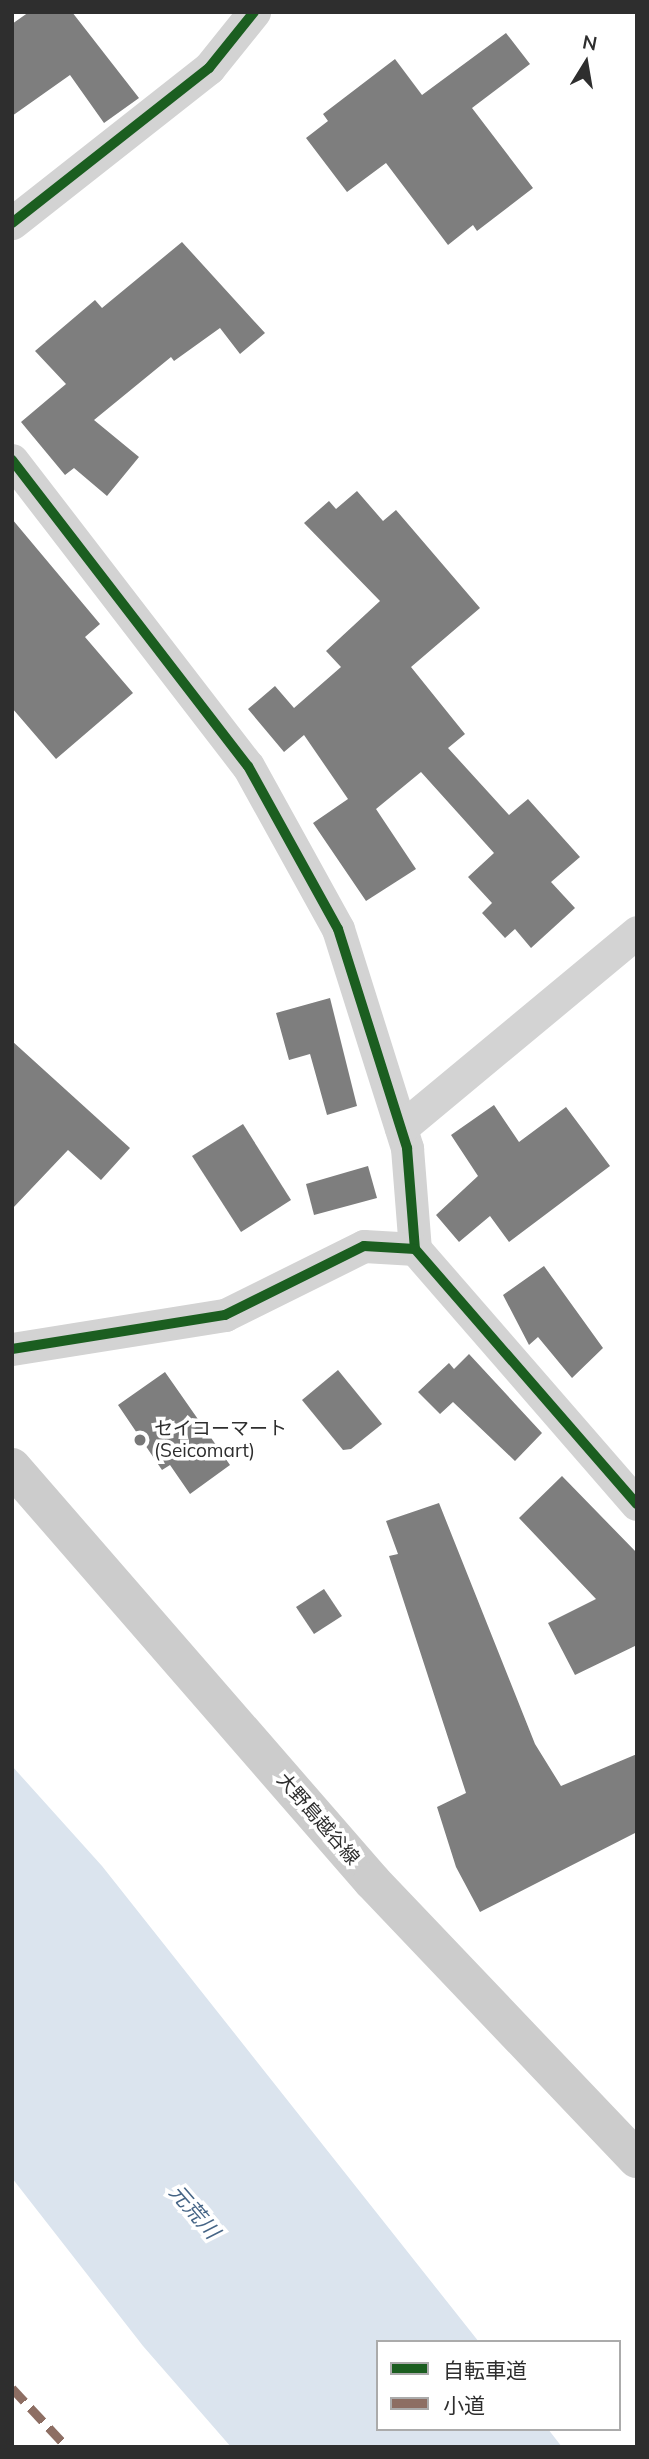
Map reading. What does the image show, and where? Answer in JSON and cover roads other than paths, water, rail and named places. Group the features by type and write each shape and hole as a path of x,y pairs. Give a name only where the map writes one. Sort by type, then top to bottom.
{"main road":[{"name":"大野島越谷線","path":"12,1467 372,1881 637,2159"}],"street":[{"path":"12,223 209,68 254,12"},
{"path":"12,460 248,766 338,929 401,1128 415,1249 637,1504"},
{"path":"401,1128 637,932"},
{"path":"12,1349 225,1315 364,1246 415,1249"}],"water":[{"name":"元荒川","path":"12,1766 102,1866 477,2340 376,2340 376,2431 550,2431 562,2447 231,2447 143,2346 12,2178"}],"place":[{"name":"セイコーマート (Seicomart)","path":"140,1440"}]}
